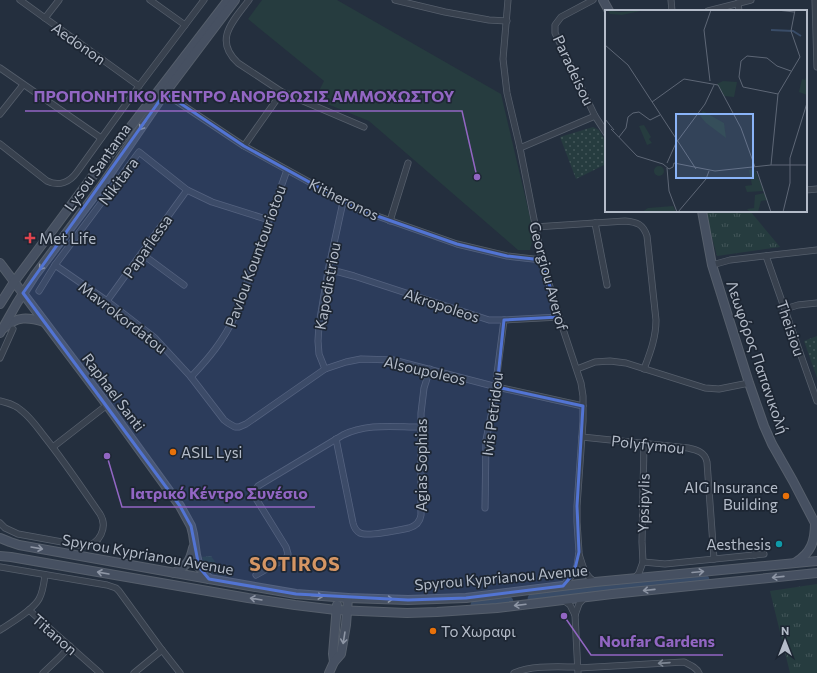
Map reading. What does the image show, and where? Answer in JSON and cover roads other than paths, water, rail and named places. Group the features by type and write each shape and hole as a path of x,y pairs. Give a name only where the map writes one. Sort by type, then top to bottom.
{"main road":[{"name":"Lysou Santama","path":"0,332 35,275 100,188 162,91 228,0"},
{"name":"Lysou Santama","path":"0,304 14,282 89,181 235,0"},
{"path":"603,0 608,10"},
{"name":"Λεωφόρος Παπανικολή","path":"702,212 712,265 765,429 816,525"},
{"name":"Raphael Santi","path":"0,262 107,405 180,506 191,526 199,567 209,579"},
{"path":"0,332 9,324 18,319 32,319 44,322"},
{"path":"795,563 809,551 816,525"},
{"name":"Spyrou Kyprianou Avenue","path":"0,538 19,545 296,594 348,598 408,600 466,598 596,582 817,561"},
{"path":"174,573 184,567 192,554 195,543"},
{"name":"Spyrou Kyprianou Avenue","path":"0,556 295,605 347,611 407,613 497,608 585,597 817,573"},
{"path":"334,662 333,654 337,597"},
{"path":"329,673 334,662 341,654 346,625 348,598"}],"street":[{"name":"Aedonon","path":"20,0 139,86"},
{"path":"45,18 59,0"},
{"path":"150,0 185,25"},
{"path":"0,144 47,181 54,184 61,184 69,180 75,175 139,86 204,0"},
{"path":"249,0 227,30 226,41 230,55 238,63 282,92 364,127"},
{"path":"395,0 459,15 489,20 507,21"},
{"name":"Georgiou Averof","path":"508,0 503,59 507,93 520,148 542,260 581,383 583,406 582,437 577,506 579,552 577,566 574,573 563,586"},
{"name":"Paradeisou","path":"593,0 561,17 557,22 554,31 556,38 595,116 605,131"},
{"path":"671,0 672,10"},
{"path":"712,10 751,0"},
{"path":"815,0 817,67"},
{"path":"738,3 739,10"},
{"path":"0,68 101,138"},
{"path":"0,114 23,85"},
{"name":"Kitheronos","path":"162,91 244,146 343,202 360,210 457,244 507,256 542,260"},
{"path":"244,146 282,92"},
{"path":"520,148 595,116"},
{"name":"Nikitara","path":"39,291 55,265 139,152 186,190 212,202 269,220"},
{"path":"390,221 408,163"},
{"name":"Pavlou Kountouriotou","path":"191,377 214,352 235,316 287,170"},
{"path":"807,190 817,189"},
{"name":"Papaflessa","path":"107,302 186,190"},
{"name":"Kapodistriou","path":"325,369 319,354 318,341 320,316 343,202"},
{"path":"535,227 626,221 640,224 645,230 647,236 656,331 644,369"},
{"path":"595,223 607,285"},
{"path":"712,265 730,260 817,250"},
{"path":"142,254 184,285"},
{"name":"Theisiou","path":"766,256 817,401"},
{"name":"Mavrokordatou","path":"55,265 155,338 191,377 224,420 231,426 235,427"},
{"name":"Akropoleos","path":"328,272 339,272 354,276 489,320 559,317"},
{"path":"785,309 798,305 817,303"},
{"name":"Ivis Petridou","path":"485,508 486,440 497,387 497,374 504,320"},
{"path":"0,358 13,329"},
{"name":"Alsoupoleos","path":"235,427 246,424 325,369 361,359 394,360 497,387 583,406"},
{"path":"577,369 595,362 606,360 620,362 709,389 724,388 749,383"},
{"name":"Agias Sophias","path":"336,439 354,526 360,533 369,534 412,527 418,524 421,515 420,427 423,395 430,370"},
{"path":"0,401 13,405 32,420 53,447 103,518 104,522 103,530 97,541 90,545 81,546 18,534 5,528 0,523"},
{"path":"53,447 107,405"},
{"path":"256,575 286,558 288,554 286,548 256,499 256,489 260,484 352,431 371,427 420,427"},
{"name":"Polyfymou","path":"582,437 688,448 698,451 704,456 706,462 714,559"},
{"name":"Ypsipylis","path":"635,578 639,573 642,562 644,444"},
{"path":"754,547 755,555"},
{"name":"Georgiou Averof","path":"579,552 585,572 589,578 596,582"},
{"path":"642,562 665,564 764,554"},
{"path":"0,567 112,586 116,588 180,673"},
{"path":"0,630 29,610 39,599 45,575"},
{"path":"575,616 579,604 585,597"},
{"path":"563,600 570,605 575,616 578,669"},
{"name":"Titanon","path":"29,610 100,673"},
{"path":"43,673 60,658 70,646"},
{"path":"134,673 162,650"},
{"path":"514,673 524,669 553,666 578,669 684,662 692,666 699,673"}],"waterway":[{"path":"534,599 703,580"},
{"path":"477,605 507,602"}],"place":[{"name":"ΠΡΟΠΟΝΗΤΙΚΟ ΚΕΝΤΡΟ ΑΝΟΡΘΩΣΙΣ ΑΜΜΟΧΩΣΤΟΥ","path":"477,177"},
{"name":"Met Life","path":"30,238"},
{"name":"ASIL Lysi","path":"173,452"},
{"name":"Ιατρικό Κέντρο Συνέσιο","path":"107,456"},
{"name":"AIG Insurance Building","path":"786,496"},
{"name":"Aesthesis","path":"779,544"},
{"name":"Noufar Gardens","path":"564,616"},
{"name":"Το Χωραφι","path":"433,631"}],"district":[{"name":"SOTIROS","path":"295,563"}]}
